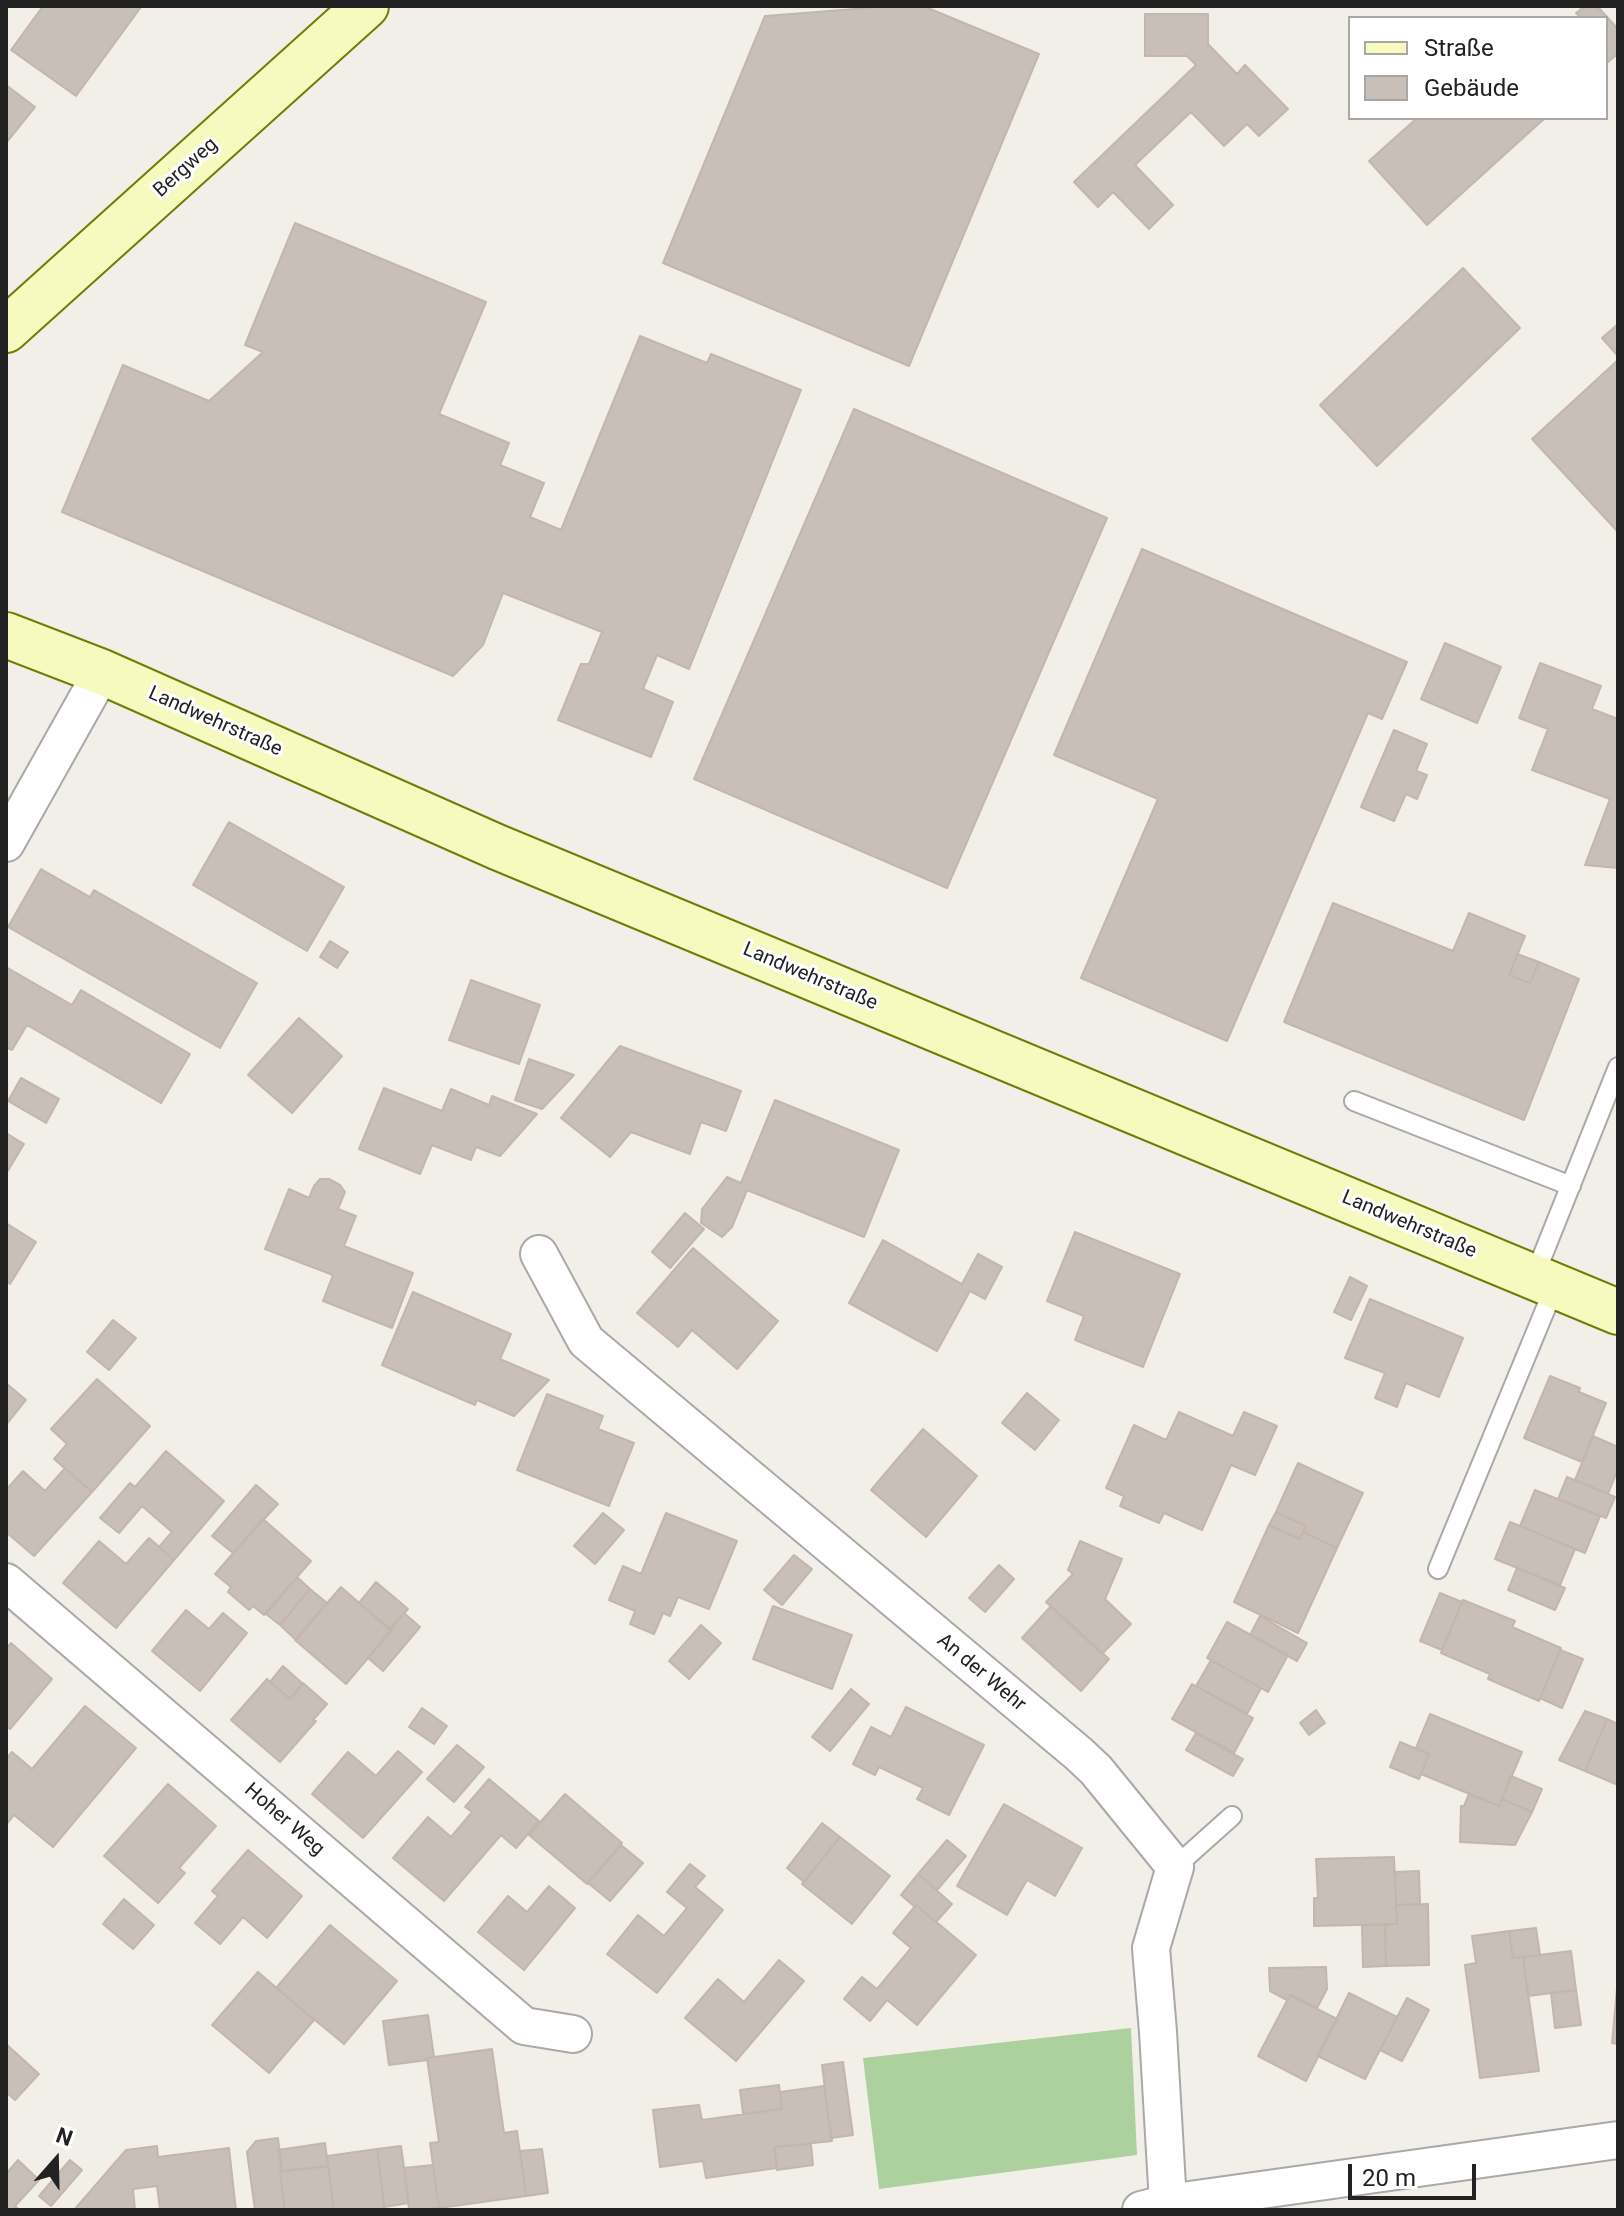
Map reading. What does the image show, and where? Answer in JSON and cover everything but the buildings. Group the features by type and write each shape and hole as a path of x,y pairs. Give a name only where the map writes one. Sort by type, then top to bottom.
{"street":[{"name":"Bergweg","path":"6,330 366,6"},
{"name":"Landwehrstraße","path":"6,635 102,672 497,847 1618,1312"},
{"path":"6,843 102,672"},
{"name":"An der Wehr","path":"539,1254 586,1341 1079,1754 1096,1770 1175,1867"},
{"name":"Hoher Weg","path":"6,1582 524,2026 573,2034"},
{"path":"1175,1867 1151,1948 1158,2032 1154,2207 1618,2140"}],"lane":[{"path":"1438,1569 1544,1282 1571,1186 1618,1067"},
{"path":"1354,1101 1571,1186"},
{"path":"1175,1867 1232,1816"}],"green space":[{"path":"1131,2028 1137,2155 879,2189 863,2058"}]}
